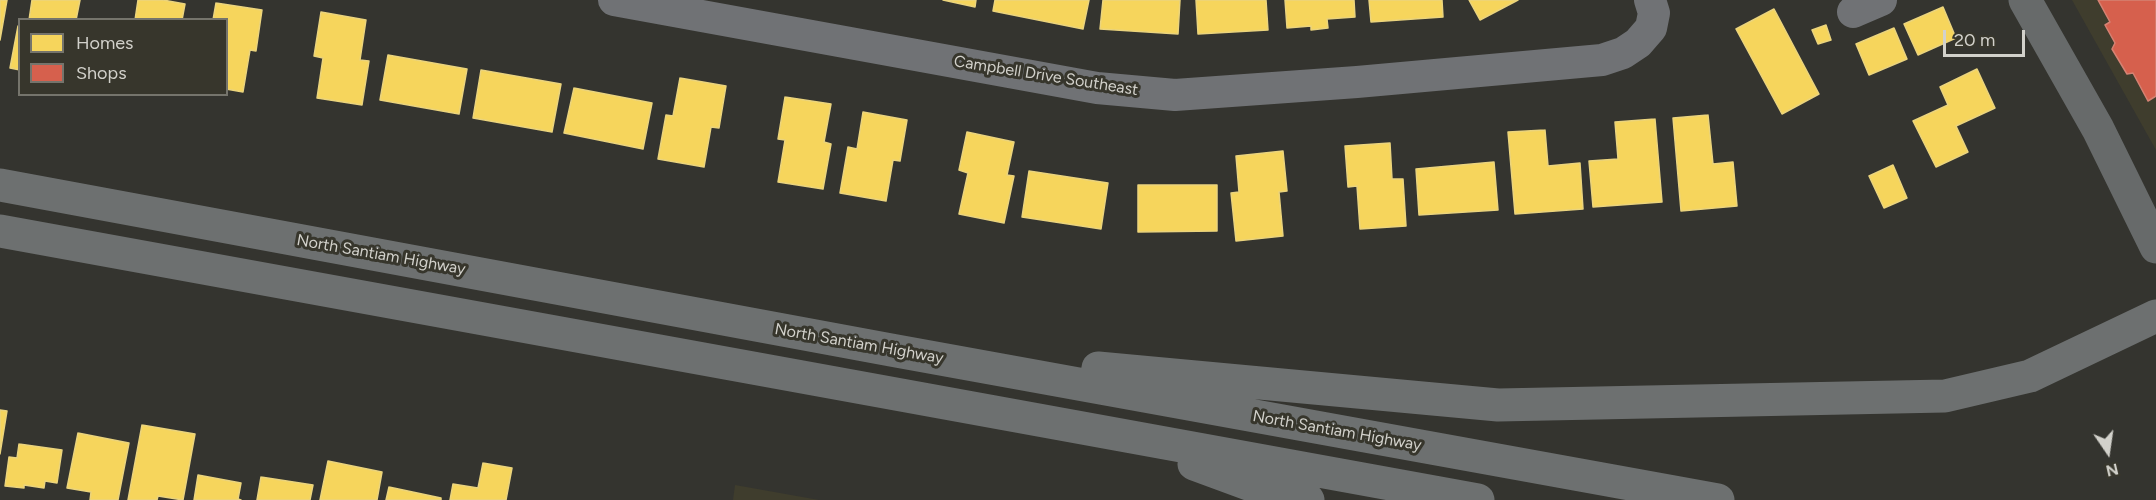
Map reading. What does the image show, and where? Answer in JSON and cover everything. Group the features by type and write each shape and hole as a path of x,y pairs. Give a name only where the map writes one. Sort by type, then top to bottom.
{"highway":[{"name":"North Santiam Highway","path":"0,185 1718,500"},
{"path":"0,231 1478,500"},
{"path":"891,350 1498,405 1851,399 1945,396 2031,376 2156,316"},
{"path":"1111,433 1251,485 1308,500"}],"main road":[{"path":"2025,0 2098,129 2156,248"}],"street":[{"name":"Campbell Drive Southeast","path":"614,0 1096,88 1175,94 1368,81 1602,60 1623,53 1638,43 1650,14"},
{"path":"1853,12 1881,0"}],"shaded area":[{"path":"2072,0 2156,0 2156,150"},
{"path":"735,485 819,500 733,500"}],"building: Homes":[{"path":"0,0 7,0 0,40"},
{"path":"32,0 80,0 76,18 29,18"},
{"path":"138,0 163,0 185,4 182,18 135,18"},
{"path":"943,0 976,0 975,7"},
{"path":"995,0 1089,0 1083,29 993,11"},
{"path":"1103,0 1180,0 1178,34 1100,29"},
{"path":"1196,0 1266,0 1268,30 1198,34"},
{"path":"1285,0 1354,0 1355,17 1327,19 1328,28 1311,30 1311,26 1287,28"},
{"path":"1369,0 1442,0 1443,17 1371,22"},
{"path":"1469,0 1518,0 1480,20"},
{"path":"216,3 262,10 256,51 250,50 243,92 228,89 228,18 213,18"},
{"path":"1943,7 1956,38 1918,55 1904,24"},
{"path":"1774,9 1819,94 1782,114 1736,29"},
{"path":"321,12 366,20 360,60 369,61 362,105 317,98 323,58 314,56"},
{"path":"1826,25 1831,40 1818,44 1812,30"},
{"path":"18,26 18,70 10,68"},
{"path":"1894,28 1907,59 1869,75 1856,44"},
{"path":"388,55 467,69 459,114 380,100"},
{"path":"1977,69 1995,108 1956,126 1968,152 1936,167 1913,121 1948,105 1940,87"},
{"path":"481,70 561,84 552,132 473,118"},
{"path":"680,78 726,86 719,128 711,127 704,167 658,159 666,115 673,116"},
{"path":"574,88 652,103 643,149 564,133"},
{"path":"785,97 831,104 824,142 831,144 823,189 778,182 785,140 778,139"},
{"path":"863,112 907,120 900,161 893,160 886,201 840,193 848,147 857,149"},
{"path":"1708,115 1713,164 1733,162 1737,206 1681,211 1673,118"},
{"path":"1655,119 1662,202 1593,207 1589,161 1618,159 1615,122"},
{"path":"1545,130 1548,166 1580,163 1583,209 1515,214 1508,132"},
{"path":"967,132 1014,142 1007,175 1014,176 1004,223 959,214 968,173 959,170"},
{"path":"1390,143 1392,179 1403,179 1406,226 1360,229 1357,186 1348,187 1345,146"},
{"path":"1283,151 1287,191 1279,192 1283,236 1236,241 1231,193 1239,192 1236,156"},
{"path":"1494,162 1498,210 1419,215 1416,169"},
{"path":"1893,165 1907,198 1884,208 1869,176"},
{"path":"1029,171 1108,183 1101,229 1022,217"},
{"path":"1138,185 1217,185 1217,231 1138,232"},
{"path":"0,410 7,411 0,454"},
{"path":"142,425 195,434 183,500 158,496 157,500 128,500"},
{"path":"78,433 129,443 118,500 90,500 91,492 67,488"},
{"path":"19,444 62,450 57,483 45,481 44,488 24,485 24,488 5,486 9,457 17,458"},
{"path":"328,461 382,472 377,500 320,500"},
{"path":"483,463 512,468 506,500 450,500 453,484 478,488"},
{"path":"198,475 241,483 238,499 241,500 194,500"},
{"path":"261,477 313,485 310,500 257,500"},
{"path":"389,487 441,498 441,500 386,500"}],"building: Shops":[{"path":"2098,0 2156,0 2156,96 2148,101 2133,73 2127,74 2112,49 2115,43 2105,25 2110,22"}]}
